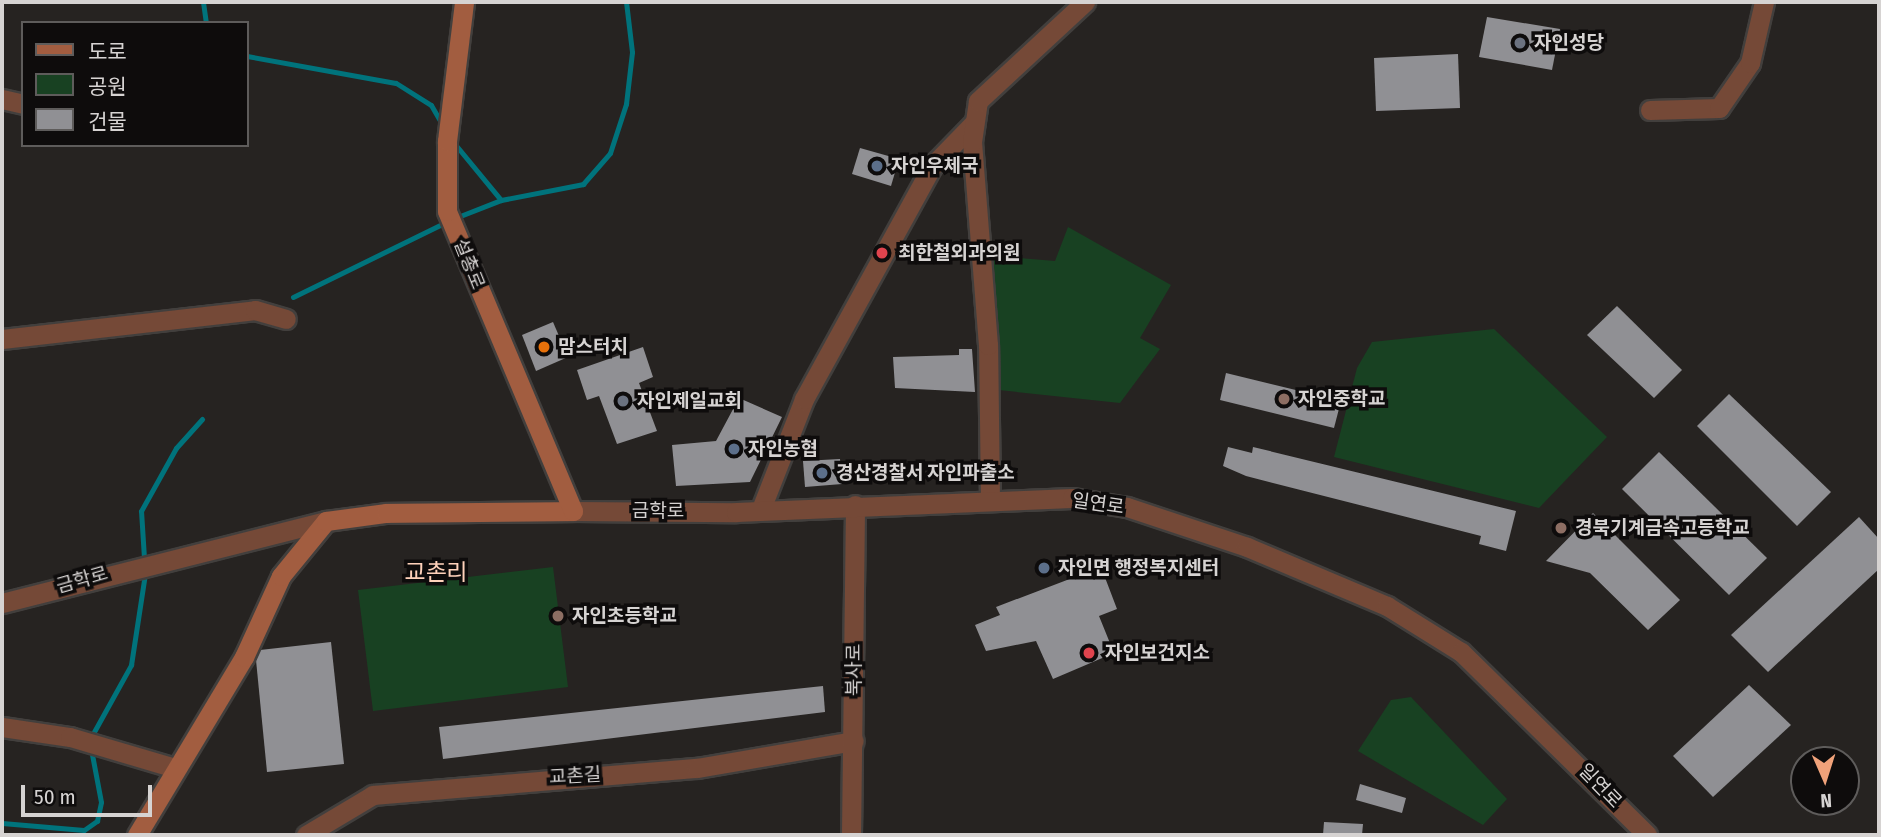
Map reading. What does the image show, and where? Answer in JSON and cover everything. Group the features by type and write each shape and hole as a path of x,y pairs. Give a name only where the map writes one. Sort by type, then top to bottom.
{"main road":[{"name":"설총로","path":"464,2 447,141 447,211 463,246 510,374 573,511"},
{"name":"금학로","path":"326,521 386,513 573,511"},
{"path":"137,835 244,657 281,576 326,521"}],"street":[{"path":"990,500 988,345 974,122 978,101 1085,2"},
{"path":"1650,110 1719,108 1749,63 1764,2"},
{"path":"2,99 21,104"},
{"path":"761,509 804,399 926,177 974,122"},
{"path":"2,339 255,310 286,319"},
{"name":"일연로","path":"990,500 1072,498 1127,507 1247,547 1387,607 1461,652 1520,704 1647,835"},
{"name":"금학로","path":"573,511 761,509 990,500"},
{"name":"북사로","path":"851,835 855,505"},
{"name":"금학로","path":"2,603 188,551 326,521"},
{"path":"2,727 79,740 175,768"},
{"name":"교촌길","path":"306,835 373,795 698,768 853,741"}],"green space":[{"path":"1068,227 1171,285 1140,338 1160,349 1120,403 989,389 982,255 1055,261"},
{"path":"1494,329 1607,437 1539,508 1334,457 1357,368 1372,342"},
{"path":"553,567 568,687 373,711 358,590"},
{"path":"1411,697 1507,799 1483,825 1358,751 1391,700"}],"building":[{"path":"1487,17 1560,29 1552,70 1479,57"},
{"path":"1458,54 1460,108 1376,111 1374,58"},
{"path":"860,148 899,159 891,186 852,174"},
{"path":"1617,306 1682,370 1654,398 1587,335"},
{"path":"553,322 568,357 536,371 522,335"},
{"path":"643,347 653,377 639,383 657,431 617,444 599,396 587,400 577,370"},
{"path":"959,349 972,349 975,392 895,388 893,357 959,355"},
{"path":"1226,373 1341,401 1334,428 1220,400"},
{"path":"1729,394 1831,492 1797,526 1697,426"},
{"path":"739,398 782,417 750,482 676,486 672,445 716,441"},
{"path":"1228,447 1252,453 1253,447 1516,511 1506,551 1479,544 1481,536 1246,476 1223,466"},
{"path":"1659,452 1767,558 1729,595 1622,489"},
{"name":"경산경찰서 자인파출소","path":"840,459 842,484 805,487 803,461"},
{"path":"1593,513 1680,600 1648,630 1590,573 1546,561"},
{"path":"1859,517 1879,539 1879,569 1768,672 1731,635"},
{"path":"1101,567 1117,609 1099,616 1114,653 1053,679 1036,641 986,651 975,625 1000,615 996,607"},
{"path":"331,642 344,764 267,772 256,660 260,650"},
{"path":"1749,685 1791,725 1713,797 1673,756"},
{"path":"823,686 825,712 443,759 439,727"},
{"path":"1360,784 1406,798 1402,813 1356,800"},
{"path":"1324,822 1363,824 1362,835 1323,835"}],"waterway":[{"path":"203,2 206,21"},
{"path":"454,143 501,200 583,184 610,153 626,104 632,52 626,2"},
{"path":"248,56 396,83 431,105 443,126"},
{"path":"455,218 501,200"},
{"path":"293,297 446,222"},
{"path":"90,739 131,665 145,574 141,511 176,448 202,419"},
{"path":"2,823 84,830 97,821 101,802 91,749"}],"place":[{"name":"자인성당","path":"1520,43"},
{"name":"자인우체국","path":"877,166"},
{"name":"최한철외과의원","path":"882,253"},
{"name":"맘스터치","path":"544,347"},
{"name":"자인중학교","path":"1284,399"},
{"name":"자인제일교회","path":"623,401"},
{"name":"자인농협","path":"734,449"},
{"name":"경산경찰서 자인파출소","path":"822,473"},
{"name":"경북기계금속고등학교","path":"1561,528"},
{"name":"자인면 행정복지센터","path":"1044,568"},
{"name":"자인초등학교","path":"558,616"},
{"name":"자인보건지소","path":"1089,653"}],"district":[{"name":"교촌리","path":"436,572"}]}
